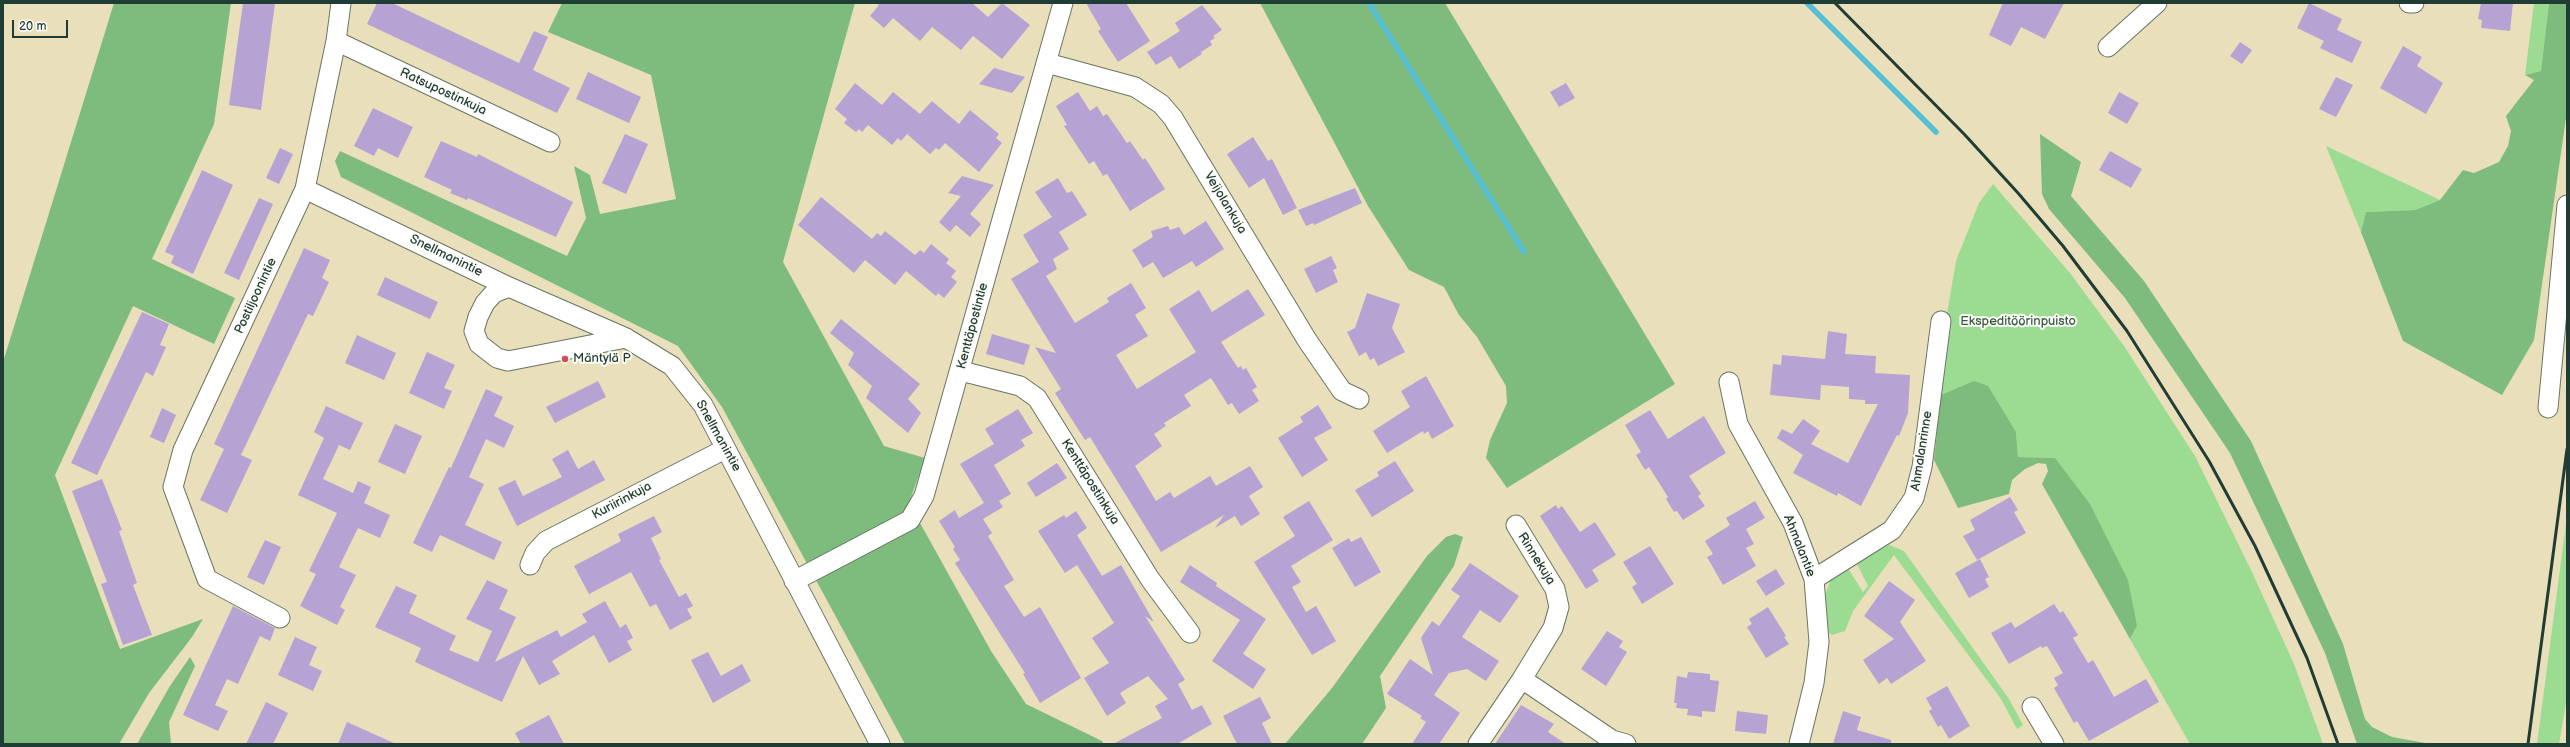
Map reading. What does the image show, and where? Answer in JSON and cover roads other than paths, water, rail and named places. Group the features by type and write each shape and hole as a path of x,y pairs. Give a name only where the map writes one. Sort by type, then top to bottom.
{"street":[{"name":"Postiljoonintie","path":"280,618 207,579 173,487 183,450 305,189 336,41 341,3"},
{"name":"Kenttäpostintie","path":"794,581 910,520 924,496 961,372 1063,3"},
{"path":"2108,47 2157,3"},
{"path":"2409,3 2414,3"},
{"name":"Ratsupostinkuja","path":"336,41 550,142"},
{"name":"Veijolankuja","path":"1047,63 1135,87 1161,104 1173,118 1307,340 1344,393 1359,399"},
{"name":"Snellmanintie","path":"305,189 509,287 626,338 672,366 703,405 794,581 874,742"},
{"path":"2548,408 2567,205"},
{"path":"509,287 494,293 485,303 478,317 474,331 479,344 497,358 508,361 626,338"},
{"name":"Ahmalanrinne","path":"1814,579 1892,530 1914,498 1922,467 1941,321"},
{"name":"Kenttäpostinkuja","path":"961,372 1020,386 1037,398 1150,579 1190,633"},
{"name":"Ahmalantie","path":"1729,382 1738,424 1793,523 1814,579 1819,642 1814,683 1799,744"},
{"name":"Kuriirinkuja","path":"530,566 535,553 546,541 725,449"},
{"name":"Rinnekuja","path":"1478,744 1522,679 1553,628 1559,607 1555,589 1516,525"},
{"path":"1522,679 1612,740 1626,744"},
{"path":"2032,707 2054,744"}],"waterway":[{"path":"1369,3 1524,252"},
{"path":"1807,3 1936,132"}],"railway":[{"path":"1835,3 1965,135 2018,193 2063,246 2127,331 2209,461 2255,546 2307,658 2338,744"},
{"path":"2528,744 2567,449"}],"place":[{"name":"Mäntylä P","path":"565,359"}],"park label":[{"name":"Ekspeditöörinpuisto","path":"2018,322"}]}
